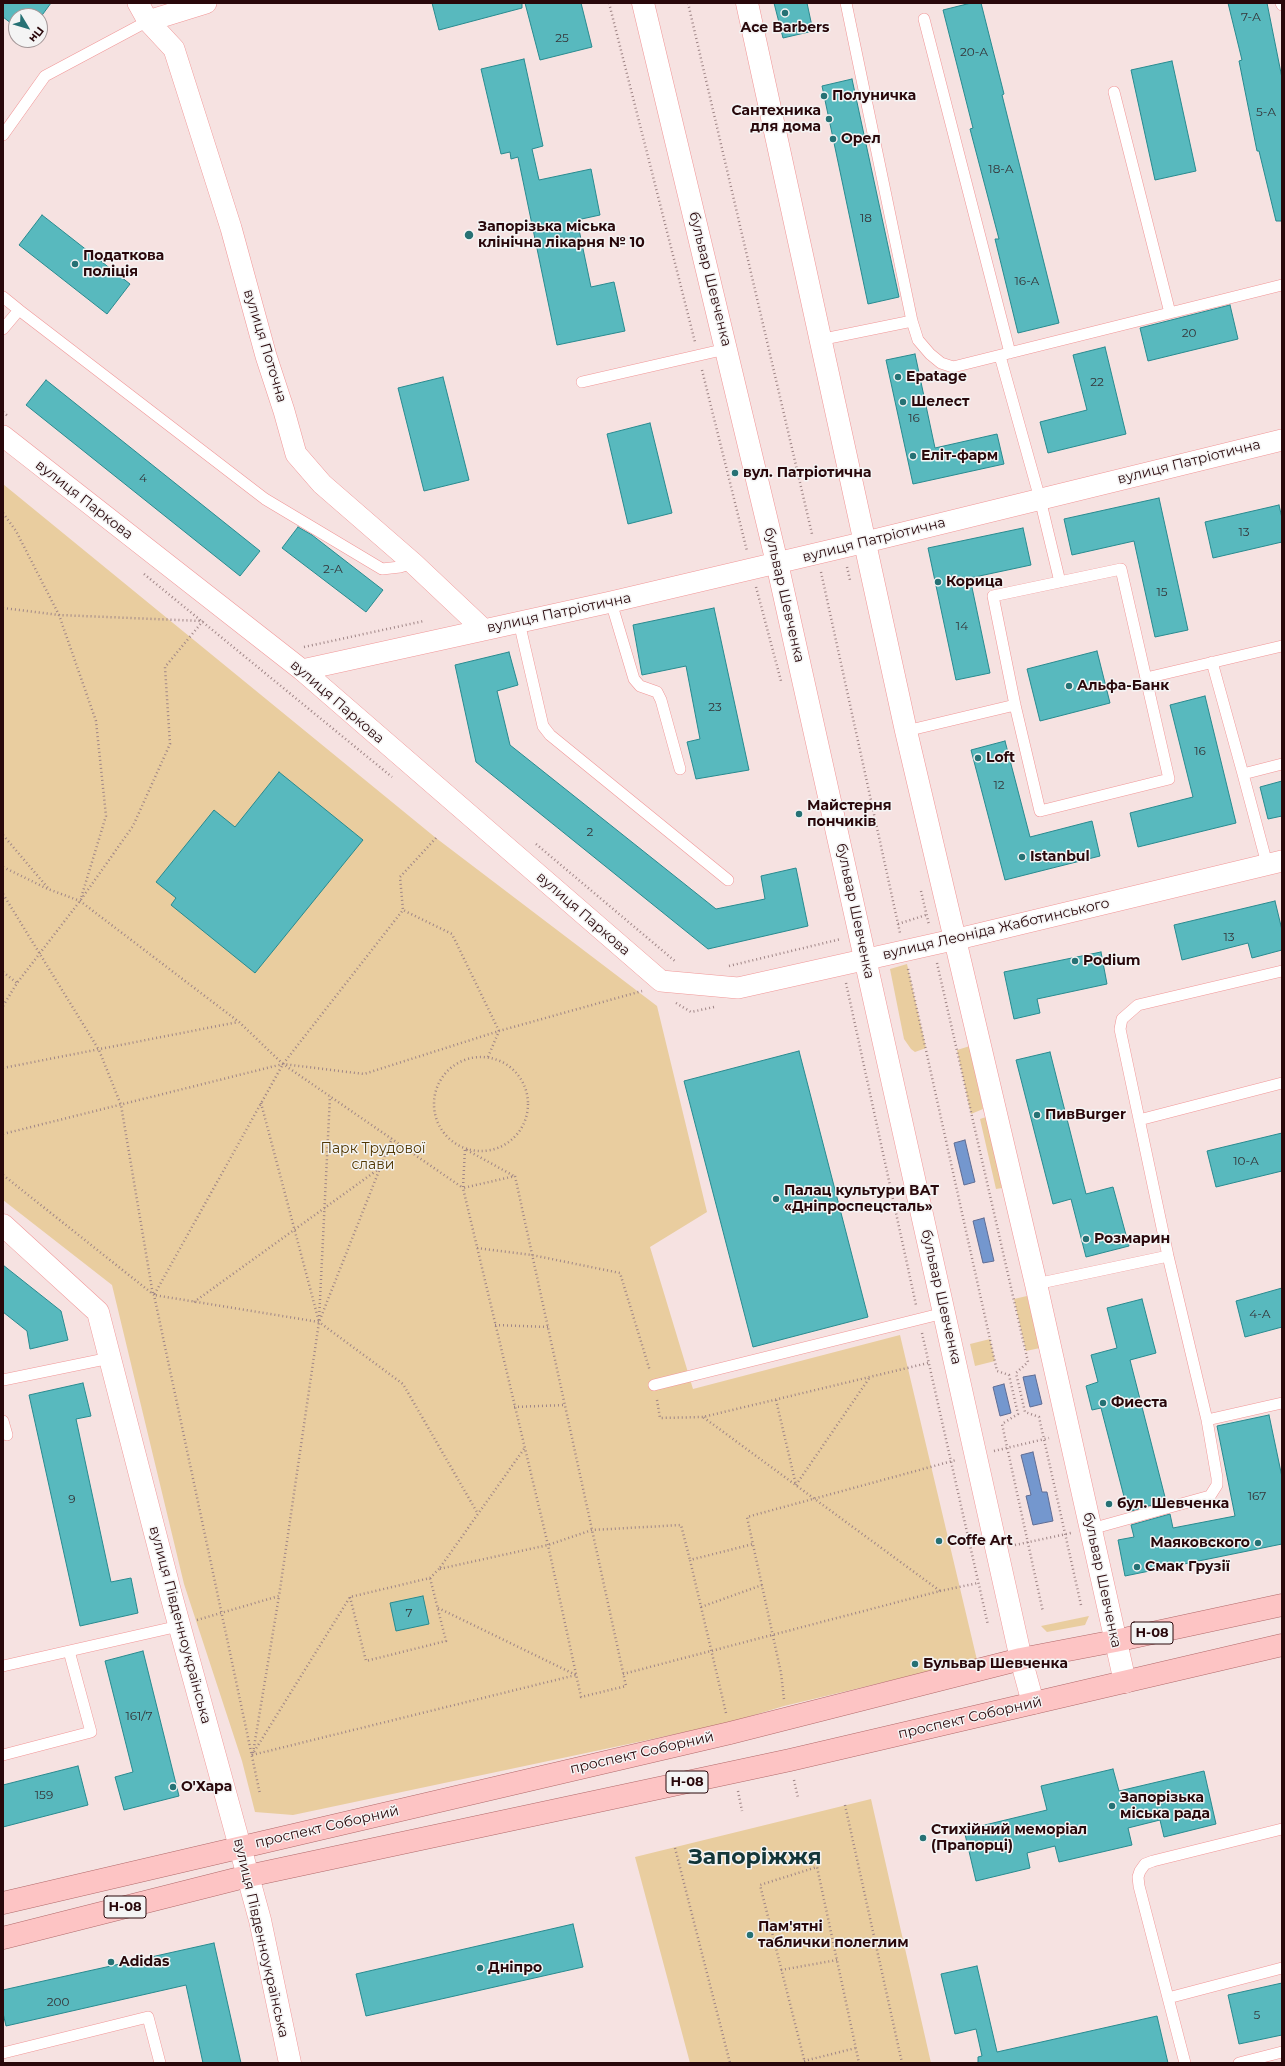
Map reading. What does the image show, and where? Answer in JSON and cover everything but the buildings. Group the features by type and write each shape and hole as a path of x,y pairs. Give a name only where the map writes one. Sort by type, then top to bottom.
{"main road":[{"name":"проспект Соборний","path":"3,1903 730,1732 1021,1659 1115,1641 1282,1605"},
{"name":"проспект Соборний","path":"3,1938 248,1876 790,1760 1282,1645"}],"street":[{"path":"143,12 206,3"},
{"name":"бульвар Шевченка","path":"643,3 777,563 1021,1659 1033,1703"},
{"name":"бульвар Шевченка","path":"747,3 819,340 906,731 1036,1284 1125,1682"},
{"name":"вулиця Поточна","path":"143,12 174,49 231,228 266,356 296,454 322,484 413,563 484,630"},
{"name":"вулиця Паркова","path":"3,436 302,670 661,981"},
{"name":"вулиця Патріотична","path":"302,670 611,602 817,554 1282,440"},
{"name":"вулиця Леоніда Жаботинського","path":"661,981 738,988 933,945 1274,863"},
{"name":"вулиця Південноукраїнська","path":"3,1225 98,1312 179,1626 260,1920 290,2063"}],"lane":[{"path":"846,3 912,321 918,340 930,354 941,363 953,367 1282,285"},
{"path":"3,135 45,76 143,12"},
{"path":"924,19 1060,582"},
{"path":"1114,92 1170,313"},
{"path":"3,297 265,499 382,569 400,567 413,563"},
{"path":"3,329 19,310"},
{"path":"819,340 912,321"},
{"path":"582,382 726,349"},
{"path":"1121,569 1146,678 1169,779 1040,811 1015,705 993,596 1121,569"},
{"path":"611,602 634,679 640,686 656,692 661,700 680,769"},
{"path":"519,622 543,726 550,735 728,880"},
{"path":"1146,678 1282,646"},
{"path":"1212,662 1243,774 1274,863"},
{"path":"906,731 1015,705"},
{"path":"1243,774 1282,764"},
{"path":"1091,1529 1210,1496 1217,1485 1208,1420 1168,1256 1120,1028 1122,1019 1127,1013 1138,1005 1282,971"},
{"path":"1139,1120 1282,1083"},
{"path":"1036,1284 1168,1256"},
{"path":"654,1385 944,1313"},
{"path":"3,1380 110,1358"},
{"path":"1208,1420 1282,1403"},
{"path":"3,1421 7,1435"},
{"path":"3,1666 179,1626"},
{"path":"3,1755 90,1732 69,1651"},
{"path":"1185,2063 1139,1886 1138,1877 1140,1870 1145,1864 1153,1861 1282,1829"},
{"path":"1168,1998 1282,1968"},
{"path":"3,2053 148,2017 160,2063"},
{"path":"1240,2063 1282,2052"}],"path":[{"path":"609,3 747,552"},
{"path":"688,3 817,554 997,1371 1009,1374 1018,1414 1002,1424 1043,1612"},
{"path":"3,514 16,531 59,615 96,721 106,816 80,901"},
{"path":"843,547 852,585"},
{"path":"142,573 203,621 393,777"},
{"path":"3,608 59,615 203,621"},
{"path":"3,1006 17,983 80,901 133,826 170,744 165,667 203,621"},
{"path":"3,835 48,889"},
{"path":"154,1296 283,1064 403,910 400,877 436,838"},
{"path":"3,867 48,889 80,901 239,1022 283,1064 463,1188 514,1176"},
{"path":"920,885 1028,1362 1016,1373 1023,1406 1025,1412 1039,1417 1081,1605"},
{"path":"3,894 99,1050 121,1105 154,1296 260,1794"},
{"path":"403,910 452,934 499,1031 488,1057"},
{"path":"898,924 926,915"},
{"path":"721,967 843,938"},
{"path":"668,956 681,966"},
{"path":"3,972 17,983"},
{"path":"845,977 928,1363 988,1625"},
{"path":"3,1134 283,1064 364,1074 499,1031 650,989 661,981"},
{"path":"670,1000 690,1012 721,1005"},
{"path":"3,1068 239,1022"},
{"path":"465,1149 463,1188 548,1545 581,1697 626,1686 514,1176 465,1149 448,1138 437,1122 434,1102 439,1083 451,1068 468,1059 488,1057 506,1064 520,1078 528,1096 527,1116 518,1134 503,1146 484,1152 465,1149"},
{"path":"252,1755 279,1596 319,1322 330,1096"},
{"path":"261,1103 319,1322"},
{"path":"319,1322 392,1138"},
{"path":"194,1302 380,1168"},
{"path":"3,1175 154,1296 319,1322 403,1384 478,1514"},
{"path":"477,1248 532,1254 620,1273 654,1385 660,1418 703,1417 928,1363"},
{"path":"495,1325 548,1327"},
{"path":"796,1486 871,1377"},
{"path":"776,1400 796,1486"},
{"path":"514,1407 565,1405"},
{"path":"703,1417 940,1591"},
{"path":"786,1718 781,1673 747,1517 950,1462 1069,1433"},
{"path":"252,1755 350,1597 430,1578 439,1568 524,1449"},
{"path":"439,1568 548,1545 592,1530 681,1525 730,1732"},
{"path":"971,1554 1091,1529"},
{"path":"690,1560 753,1544"},
{"path":"350,1597 366,1662 446,1641 430,1578"},
{"path":"623,1674 940,1591 978,1583"},
{"path":"701,1607 762,1585"},
{"path":"179,1626 279,1596"},
{"path":"438,1608 576,1675"},
{"path":"252,1755 576,1675"},
{"path":"790,1760 798,1798"},
{"path":"734,1772 742,1811"},
{"path":"845,1805 902,2063"},
{"path":"675,1848 730,2063"},
{"path":"856,2048 804,2062 760,1885 817,1867 856,2048 859,2063"},
{"path":"782,1970 837,1960"}],"green space":[{"name":"Парк Трудової слави","path":"3,484 436,838 657,1006 707,1212 650,1247 693,1389 900,1335 977,1660 784,1706 728,1723 293,1815 255,1812 242,1761 184,1584 112,1285 3,1200"},
{"path":"907,964 926,1048 915,1052 904,1039 890,969"},
{"path":"970,1046 983,1109 971,1114 957,1050"},
{"path":"986,1117 1002,1188 996,1189 980,1119"},
{"path":"1027,1296 1040,1348 1026,1351 1014,1299"},
{"path":"990,1339 995,1361 975,1366 970,1344"},
{"path":"1089,1616 1085,1625 1047,1632 1041,1626"},
{"path":"871,1799 931,2063 690,2063 635,1857"}],"water":[{"path":"965,1140 975,1182 964,1185 954,1143"},
{"path":"984,1218 994,1261 983,1263 973,1221"},
{"path":"1035,1375 1042,1404 1030,1407 1023,1377"},
{"path":"1004,1384 1011,1413 1000,1416 993,1387"},
{"path":"1033,1452 1042,1492 1047,1492 1053,1521 1033,1525 1026,1496 1031,1495 1021,1455"}],"place":[{"name":"Ace Barbers","path":"785,13"},
{"name":"Полуничка","path":"824,96"},
{"name":"Сантехника для дома","path":"829,119"},
{"name":"Орел","path":"833,139"},
{"name":"Запорізька міська клінічна лікарня № 10","path":"469,235"},
{"name":"Податкова поліція","path":"75,264"},
{"name":"Epatage","path":"898,377"},
{"name":"Шелест","path":"903,402"},
{"name":"Еліт-фарм","path":"913,456"},
{"name":"вул. Патріотична","path":"735,473"},
{"name":"Корица","path":"938,582"},
{"name":"Альфа-Банк","path":"1069,686"},
{"name":"Loft","path":"978,758"},
{"name":"Майстерня пончиків","path":"799,814"},
{"name":"Istanbul","path":"1022,857"},
{"name":"Podium","path":"1075,961"},
{"name":"ПивBurger","path":"1037,1115"},
{"name":"Палац культури ВАТ «Дніпроспецсталь»","path":"776,1199"},
{"name":"Розмарин","path":"1086,1239"},
{"name":"Фиеста","path":"1103,1403"},
{"name":"бул. Шевченка","path":"1109,1504"},
{"name":"Coffe Art","path":"939,1541"},
{"name":"Маяковского","path":"1258,1543"},
{"name":"Смак Грузії","path":"1137,1567"},
{"name":"Бульвар Шевченка","path":"915,1664"},
{"name":"О'Хара","path":"173,1787"},
{"name":"Запорізька міська рада","path":"1112,1806"},
{"name":"Стихійний меморіал (Прапорці)","path":"923,1838"},
{"name":"Пам'ятні таблички полеглим","path":"750,1935"},
{"name":"Adidas","path":"111,1962"},
{"name":"Дніпро","path":"480,1968"}],"district":[{"name":"Запоріжжя","path":"755,1858"}]}
